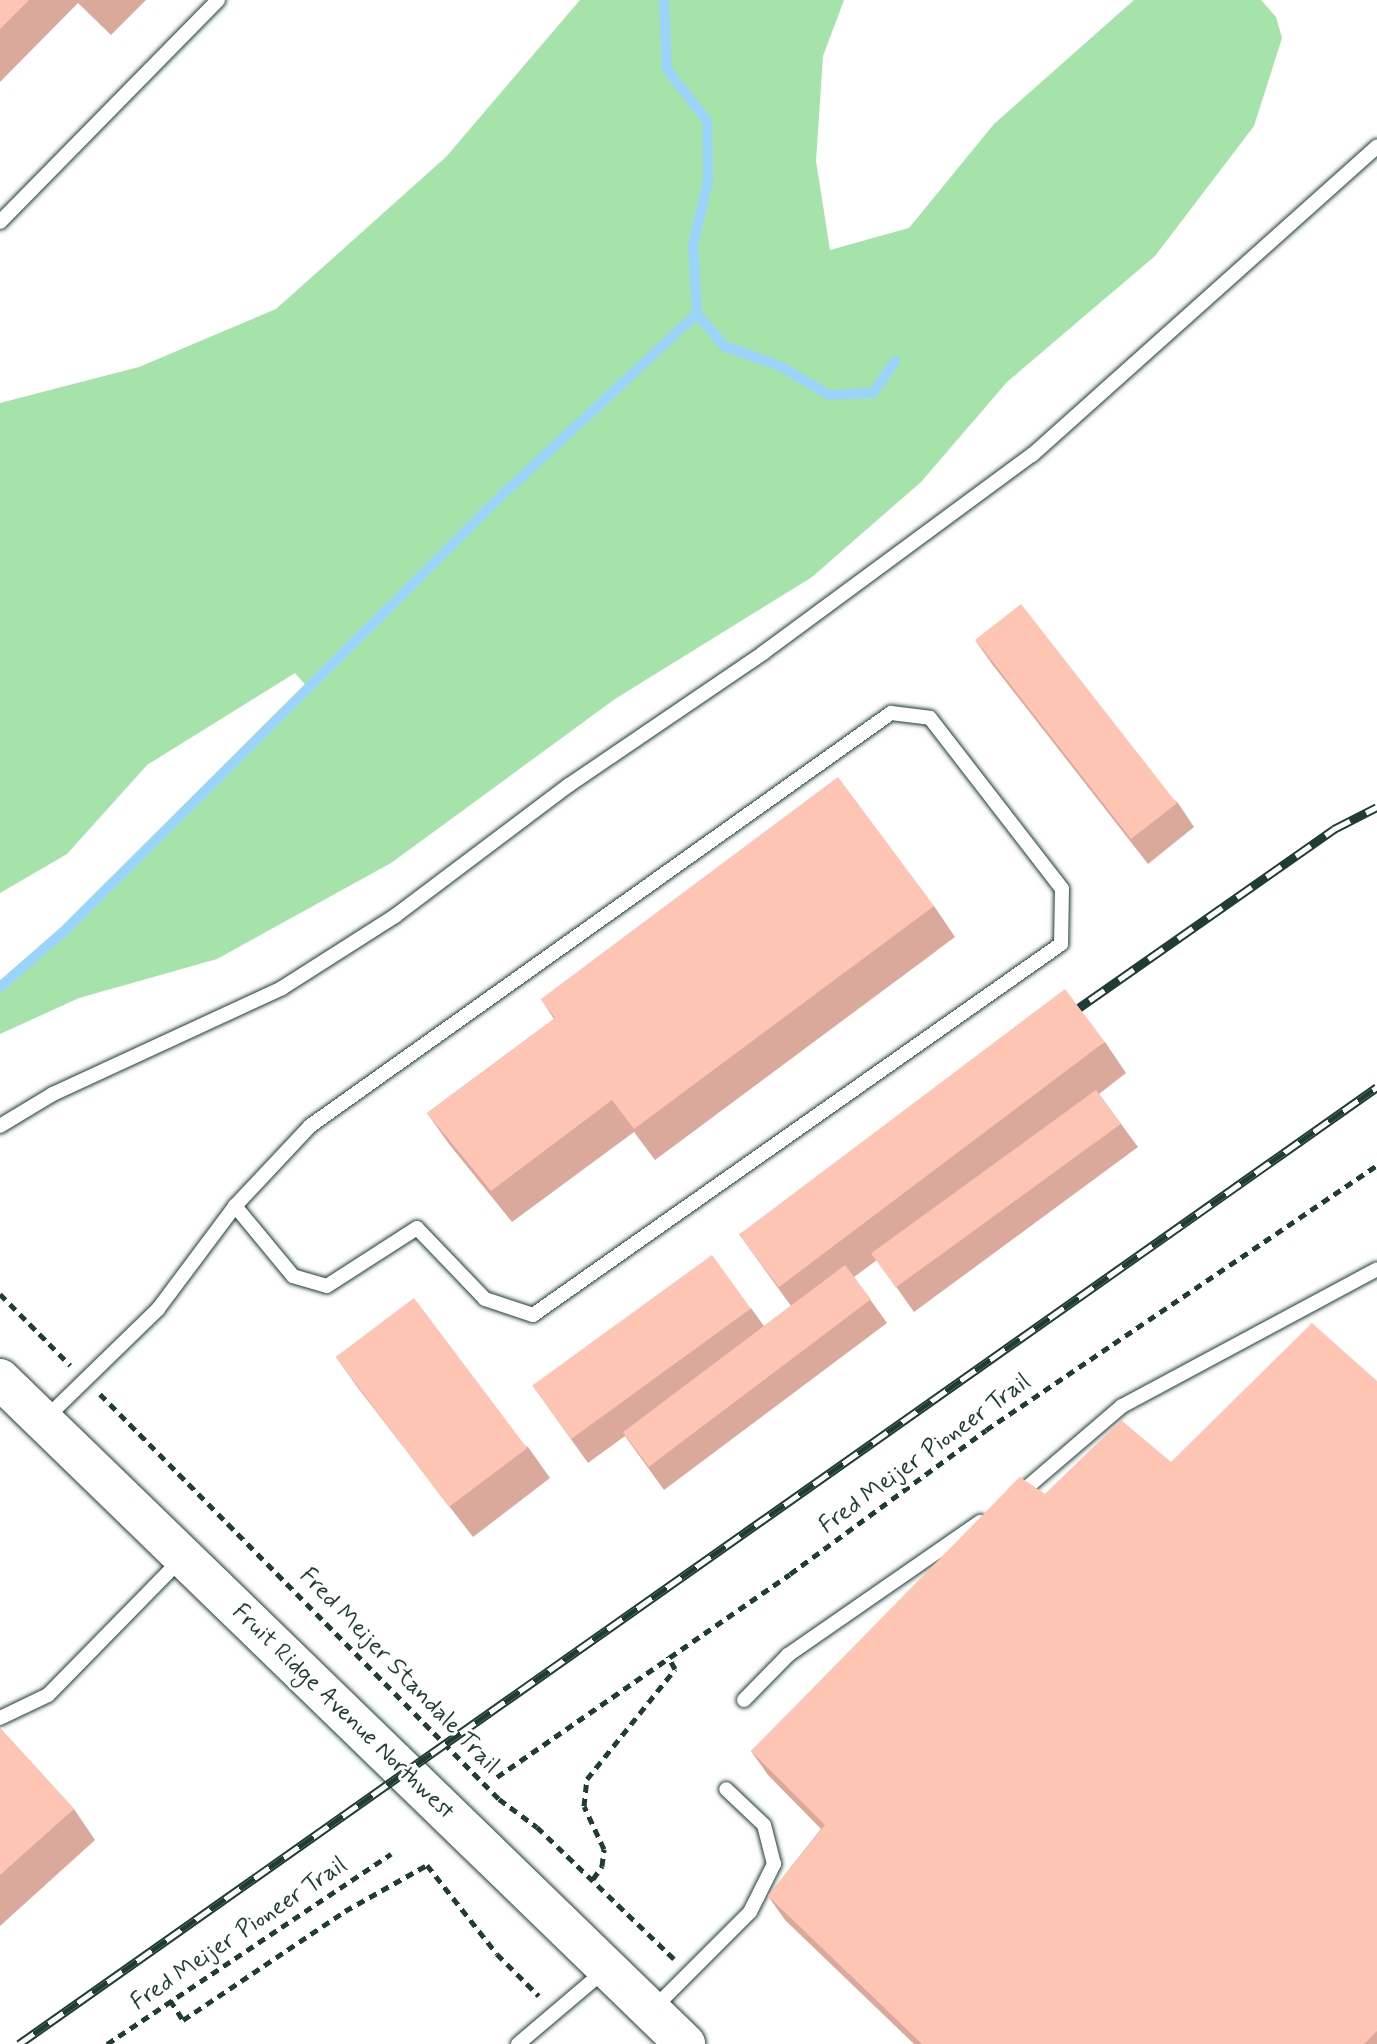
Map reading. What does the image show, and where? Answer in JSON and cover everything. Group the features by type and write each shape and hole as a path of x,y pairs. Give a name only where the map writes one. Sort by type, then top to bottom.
{"main road":[{"name":"Fruit Ridge Avenue Northwest","path":"0,1379 685,2044"}],"lane":[{"path":"0,222 218,0"},
{"path":"0,1126 53,1094 282,988 395,916 569,785 763,653 1032,455 1377,146"},
{"path":"43,1422 158,1309 235,1206 310,1126 891,713 930,718 1062,889 1061,944 533,1315 485,1299 417,1228 327,1286 293,1276 235,1206"},
{"path":"744,1700 788,1655 997,1510 1122,1406 1377,1269"},
{"path":"0,1718 48,1695 183,1558"},
{"path":"652,2011 750,1912 774,1864 764,1825 726,1789"},
{"path":"518,2044 607,1968"}],"path":[{"name":"Fred Meijer Pioneer Trail","path":"497,1777 986,1430 1377,1165"},
{"name":"Fred Meijer Standale Trail","path":"0,1294 499,1799 593,1879 689,1974"},
{"path":"593,1879 602,1866 604,1849 584,1806 587,1779 675,1669 668,1656"},
{"name":"Fred Meijer Pioneer Trail","path":"107,2044 391,1854"},
{"path":"170,2000 183,2020 345,1911 427,1865 497,1954 556,2012"}],"green space":[{"path":"580,0 844,0 823,56 816,161 830,250 909,228 994,124 1134,0 1261,0 1276,17 1282,38 1254,126 1155,256 1007,382 921,482 812,577 615,699 391,863 217,959 79,998 0,1034 0,987 62,933 307,687 295,673 147,765 67,854 0,893 0,403 139,367 276,309 446,157"}],"building":[{"path":"0,0 29,0 0,29"},
{"path":"1021,604 1177,803 1131,839 975,640"},
{"path":"838,777 934,906 634,1129 612,1100 491,1191 427,1113 555,1018 541,999"},
{"path":"1065,989 1105,1042 779,1287 739,1235"},
{"path":"1096,1090 1121,1124 896,1287 871,1253"},
{"path":"712,1255 751,1308 571,1439 532,1385"},
{"path":"845,1265 871,1299 649,1467 623,1432"},
{"path":"414,1298 527,1448 449,1507 336,1357"},
{"path":"1312,1323 1377,1381 1377,2031 1364,2044 922,2044 768,1896 825,1825 751,1751 1020,1477 1045,1494 1121,1420 1171,1462"},
{"path":"0,1728 74,1809 0,1875"}],"waterway":[{"path":"664,0 667,69 707,121 708,181 693,245 697,314 724,346 780,366 829,395 873,393 895,361"},
{"path":"0,987 62,933 503,494 697,314"}],"railway":[{"path":"1060,1021 1334,829 1377,807"},
{"path":"19,2044 1377,1087"}]}
